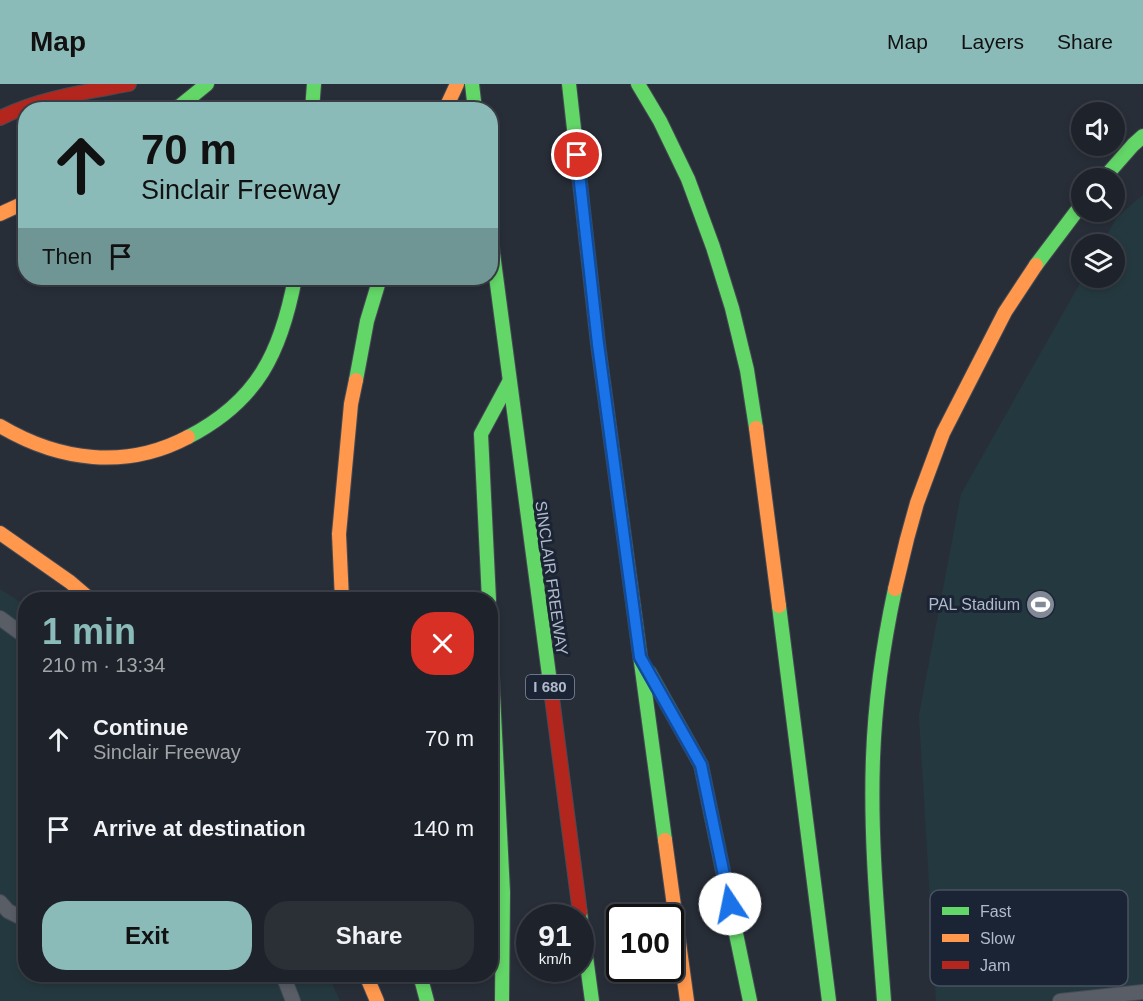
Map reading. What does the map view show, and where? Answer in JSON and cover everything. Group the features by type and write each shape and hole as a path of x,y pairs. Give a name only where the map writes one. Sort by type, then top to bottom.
{"highway":[{"path":"42,102 129,84"},
{"path":"185,102 207,84"},
{"path":"313,102 314,84"},
{"path":"449,102 457,84"},
{"path":"472,84 474,102"},
{"path":"569,84 598,344 687,1001"},
{"path":"638,84 688,178 726,288 747,370 760,451 829,1001"},
{"path":"0,118 18,109"},
{"path":"1113,168 1143,136"},
{"path":"0,214 18,206"},
{"path":"884,1001 873,803 875,725 884,651 897,578 918,501 944,432 1005,312 1045,251 1071,218"},
{"path":"0,426 20,438 51,450 85,457 115,458 147,453 188,438 208,427 236,406 259,379 276,347 289,311 294,285"},
{"path":"342,592 339,534 351,404 367,321 378,285"},
{"name":"SINCLAIR FREEWAY","path":"497,285 591,997"},
{"path":"489,592 481,434 509,382"},
{"path":"0,533 82,592"},
{"path":"640,657 701,765 750,1001"},
{"path":"498,793 503,892 502,1001"},
{"path":"369,982 377,1001"},
{"path":"422,982 427,1001"}],"lane":[{"path":"0,618 18,631"},
{"path":"3,911 18,917"},
{"path":"286,982 293,1001"},
{"path":"1060,1001 1143,992"}],"green space":[{"name":"PAL Stadium","path":"1143,195 1143,1001 936,1001 935,986 1128,986 1128,890 930,890 930,900 919,715 961,494 1077,288 1125,288 1125,234 1108,234 1114,222 1125,222 1125,210"},
{"path":"0,589 18,601 18,982 331,982 340,1001 0,1001"}],"traffic: fast":[{"path":"185,102 207,84"},
{"path":"313,102 314,84"},
{"path":"472,84 474,102"},
{"path":"569,84 598,344 665,840"},
{"path":"638,84 660,121 688,179 713,247 732,308 747,370 756,428"},
{"path":"1113,168 1143,136"},
{"path":"1036,265 1071,219"},
{"path":"188,437 212,423 232,407 263,372 282,329 293,285"},
{"path":"356,380 367,321 378,285"},
{"path":"497,285 551,690"},
{"path":"489,592 481,434 509,382"},
{"path":"884,1001 877,910 872,788 880,673 895,589"},
{"path":"779,606 829,1001"},
{"path":"649,672 701,765 750,1001"},
{"path":"498,793 503,892 502,1001"},
{"path":"422,982 427,1001"},
{"path":"589,982 592,1001"}],"traffic: slow":[{"path":"449,102 457,84"},
{"path":"0,214 18,206"},
{"path":"895,589 917,503 943,433 1005,312 1036,265"},
{"path":"342,592 339,534 351,404 356,380"},
{"path":"0,426 46,447 69,454 93,457 141,454 188,437"},
{"path":"756,428 779,606"},
{"path":"0,533 82,592"},
{"path":"665,840 687,1001"},
{"path":"369,982 377,1001"}],"traffic: jam":[{"path":"43,102 129,84"},
{"path":"0,118 18,110"},
{"path":"551,690 579,904"}],"place":[{"name":"PAL Stadium","path":"1041,604"}],"route":[{"path":"577,155 598,344 640,657 701,765 730,904"}]}
